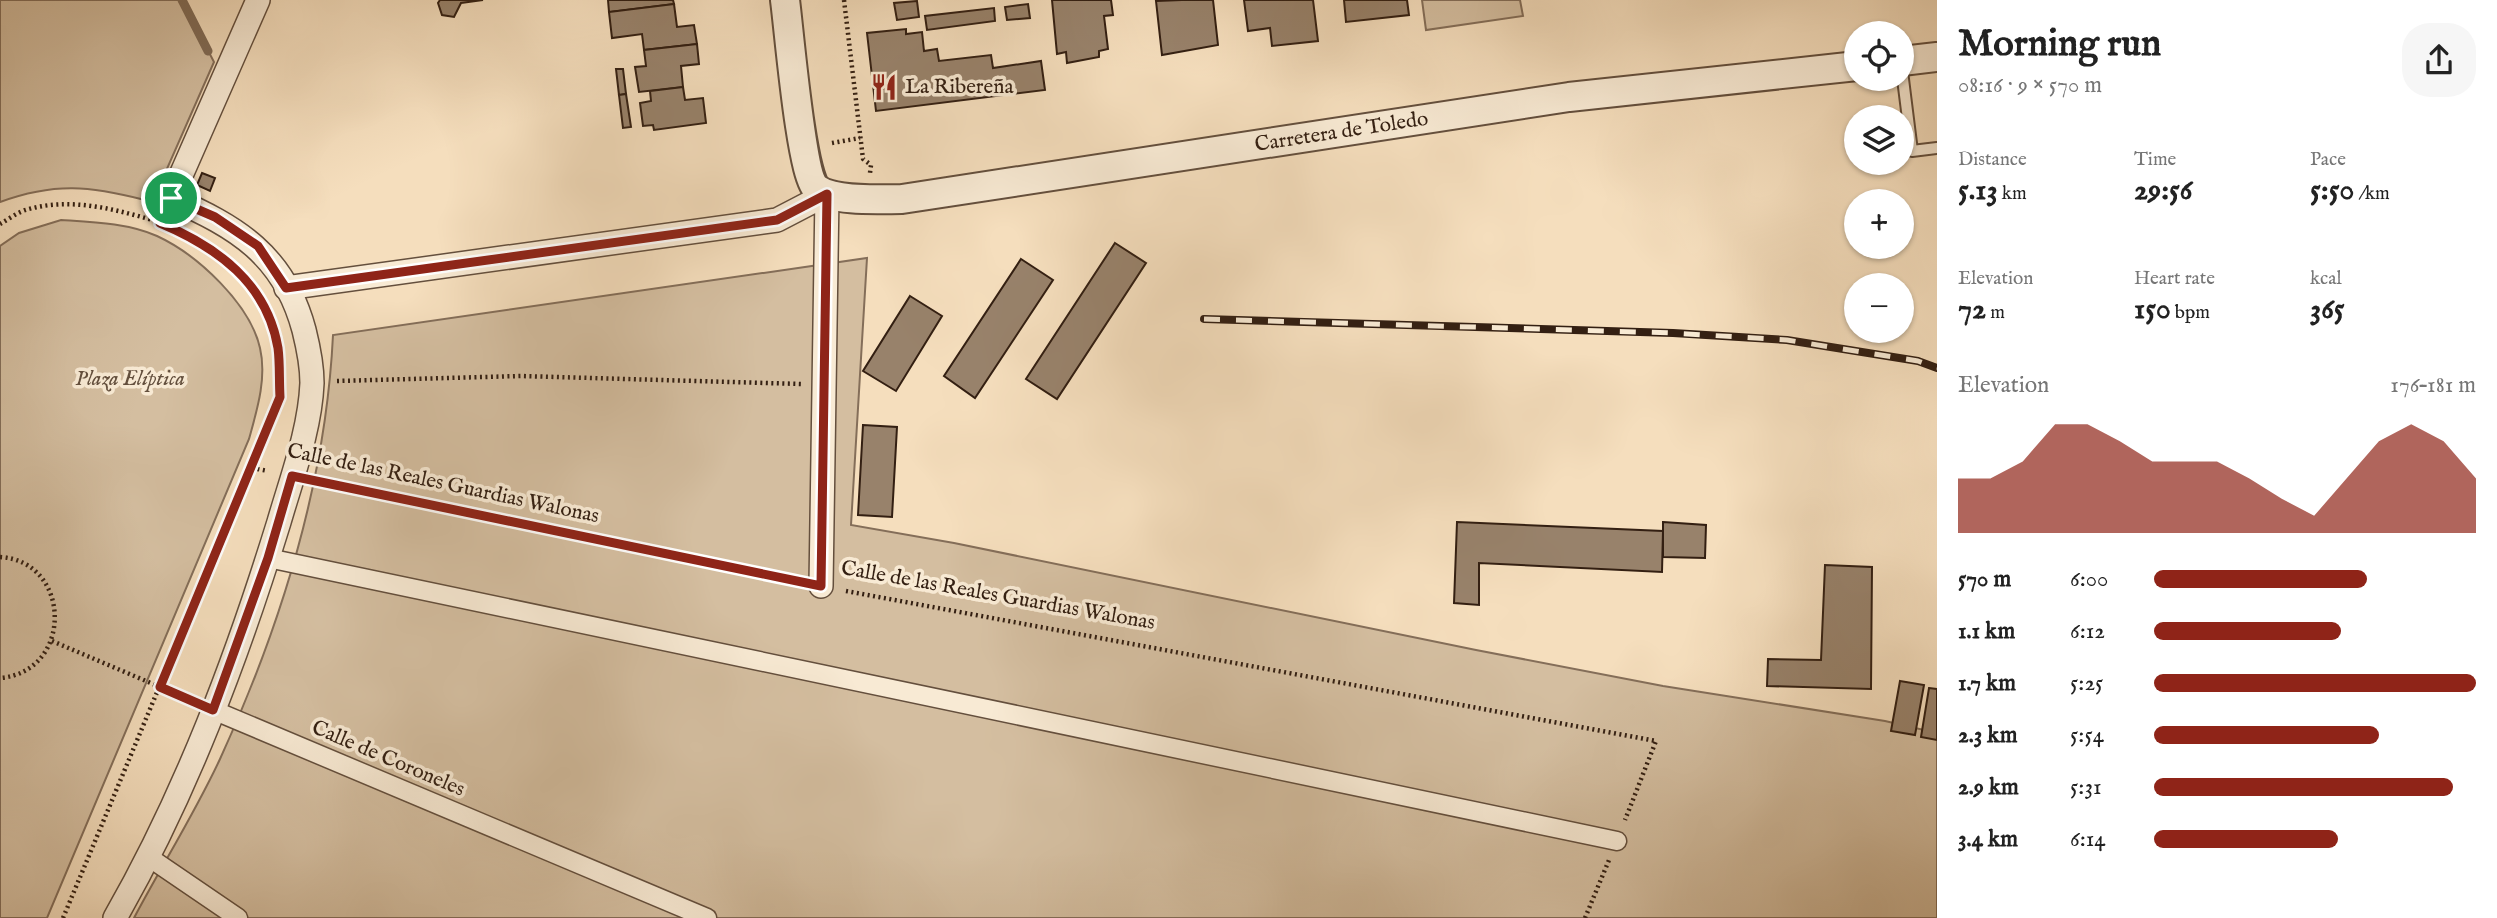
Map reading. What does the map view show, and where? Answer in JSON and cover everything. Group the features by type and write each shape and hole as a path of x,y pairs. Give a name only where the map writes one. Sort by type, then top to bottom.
{"street":[{"path":"115,918 149,858 213,710 268,558 305,435 312,381 304,330 286,288 258,246 215,217 171,198 258,0"},
{"path":"785,0 803,147 815,188 827,194"},
{"path":"1914,60 1937,57"},
{"name":"Carretera de Toledo","path":"827,194 869,200 902,199 1569,97 1844,67"},
{"path":"286,288 777,220 827,194"},
{"path":"821,586 827,194"},
{"path":"268,558 1617,841"},
{"name":"Calle de Coroneles","path":"213,710 707,918"},
{"path":"149,858 238,918"}],"lane":[{"path":"1904,91 1912,151 1937,148"}],"path":[{"path":"844,0 863,159 871,165 869,200"},
{"path":"0,224 29,209 63,205 106,206 160,223 171,198"},
{"path":"63,918 280,397 278,347 260,297 230,261"},
{"path":"312,381 521,376 824,384"},
{"name":"Calle de las Reales Guardias Walonas","path":"252,468 821,586 1656,741"},
{"path":"0,557 28,566 43,580 53,599 56,621 51,641 41,658 27,670 0,678"},
{"path":"51,641 213,710"}],"green space":[{"path":"0,0 182,0 214,62 159,187 145,200 72,188 38,191 0,202"},
{"path":"1422,0 1520,0 1523,16 1426,30"},
{"name":"Plaza Elíptica","path":"61,220 134,228 157,236 189,255 234,298 245,315 260,348 262,382 249,439 47,918 0,918 0,246 19,233"},
{"path":"867,258 851,525 954,543 1663,686 1885,721 1937,733 1937,918 134,918 220,759 281,605 297,552 321,444 333,335"}],"building":[{"path":"440,0 483,0 461,3 454,17 442,15 438,3"},
{"path":"608,0 673,0 674,4 609,12"},
{"path":"1052,0 1111,0 1113,15 1104,16 1108,49 1099,51 1099,57 1067,63 1066,52 1057,54"},
{"path":"1213,0 1218,45 1162,55 1156,1"},
{"path":"1244,0 1313,0 1318,41 1272,46 1270,28 1248,31"},
{"path":"1344,0 1407,0 1409,15 1346,22"},
{"path":"917,1 919,17 897,20 894,3"},
{"path":"674,4 677,27 694,25 697,44 644,50 642,34 612,38 609,12"},
{"path":"1028,4 1030,18 1007,20 1005,7"},
{"path":"994,8 995,21 927,30 925,16"},
{"path":"906,29 906,34 922,32 924,51 937,49 939,61 991,55 993,68 1041,61 1045,90 876,111 867,33"},
{"path":"697,44 699,64 681,66 683,87 639,92 635,67 646,66 644,50"},
{"path":"616,69 623,69 626,94 619,95"},
{"path":"683,87 685,100 703,98 706,123 654,130 653,125 643,126 640,103 651,101 650,91"},
{"path":"626,94 631,127 623,128 619,95"},
{"path":"202,173 215,178 210,191 197,185"},
{"path":"1115,243 1146,263 1057,399 1026,379"},
{"path":"1021,259 1053,280 975,398 944,376"},
{"path":"910,296 942,316 896,391 863,371"},
{"path":"863,425 897,427 892,517 858,515"},
{"path":"1457,522 1663,531 1662,572 1479,563 1479,605 1454,603"},
{"path":"1663,522 1706,525 1705,558 1663,557"},
{"path":"1825,565 1872,567 1871,689 1767,686 1768,659 1821,660"},
{"path":"1900,681 1924,685 1915,735 1891,731"},
{"path":"1929,688 1937,689 1937,740 1921,737"}],"waterway":[{"path":"182,0 208,51"}],"railway":[{"path":"1204,319 1673,333 1787,340 1918,361 1937,368"}],"place":[{"name":"La Ribereña","path":"884,87"}],"route":[{"path":"827,194 821,586 292,476 268,558 213,710 160,687 280,397 278,347 260,297 230,261 199,240 160,223 171,198 215,217 258,246 286,288 777,220 827,194"}]}
